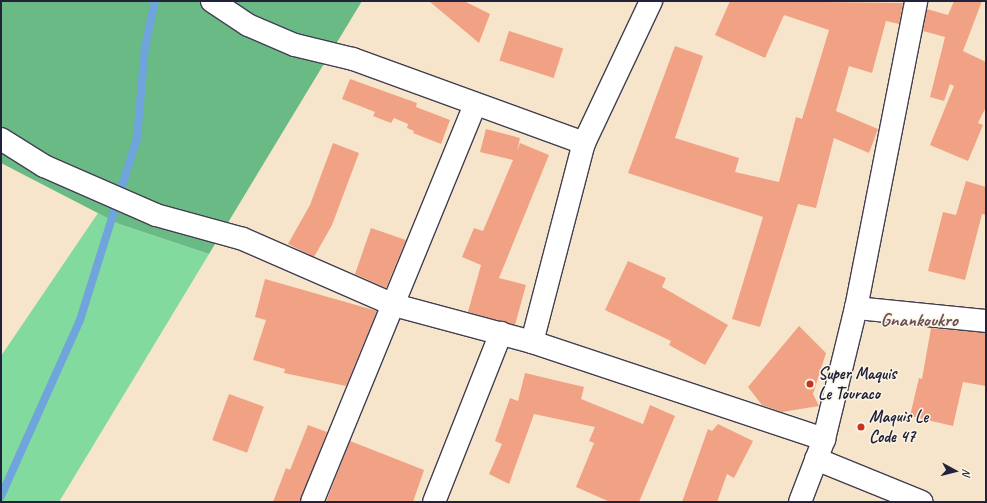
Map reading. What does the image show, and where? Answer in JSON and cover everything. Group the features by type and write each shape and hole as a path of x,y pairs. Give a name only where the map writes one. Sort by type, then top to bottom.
{"street":[{"path":"212,1 248,25 295,45 352,59 475,105 584,143"},
{"path":"532,342 584,143 651,1"},
{"path":"800,502 824,439 856,308 916,1"},
{"path":"312,502 475,105"},
{"path":"1,139 44,166 156,215 243,239 394,305 532,342 824,439"},
{"path":"856,308 986,321"},
{"path":"434,502 501,333"},
{"path":"816,459 922,502"}],"green space":[{"path":"1,1 362,1 209,254 119,224 1,163"},
{"path":"98,213 119,224 209,254 59,502 1,502 1,356"}],"building":[{"path":"429,1 464,1 490,14 479,43"},
{"path":"730,1 903,3 899,24 886,21 872,73 849,66 836,111 878,129 869,153 834,138 816,208 798,204 760,327 732,319 763,217 628,173 675,46 703,56 675,138 739,158 735,172 779,182 796,117 802,119 829,30 784,15 765,58 715,35"},
{"path":"954,1 982,1 963,51 986,62 986,107 978,123 983,125 968,161 930,145 954,86 950,84 944,101 930,97 945,37 923,31 927,9 948,15"},
{"path":"509,31 563,49 554,78 499,60"},
{"path":"350,79 417,103 416,107 450,120 441,144 413,133 414,131 407,128 408,124 394,118 391,123 373,116 375,112 342,99"},
{"path":"486,129 520,138 517,151 520,143 549,155 499,278 526,285 515,325 468,312 481,265 462,257 474,228 483,231 513,160 480,152"},
{"path":"333,143 359,153 332,225 314,257 288,244 310,205"},
{"path":"966,181 986,187 986,215 982,214 965,280 928,271 943,212 956,215"},
{"path":"371,228 406,240 386,288 355,274"},
{"path":"628,261 666,278 662,287 728,325 705,365 669,345 671,341 605,310"},
{"path":"265,279 377,311 346,386 284,373 285,369 253,360 266,320 255,317"},
{"path":"799,326 826,353 813,394 819,406 782,412 762,405 748,387"},
{"path":"931,328 986,333 986,386 963,382 953,426 910,416 919,378 922,379"},
{"path":"525,373 584,387 581,399 643,424 650,405 675,416 639,502 610,502 576,487 594,443 589,441 595,427 534,414 509,484 489,474 502,444 495,441 510,398 518,401"},
{"path":"229,394 264,407 247,453 212,440"},
{"path":"718,424 753,441 734,478 727,474 717,502 682,502 708,429 712,431"},
{"path":"308,425 327,432 300,502 273,502 286,468 290,470"},
{"path":"350,441 424,470 413,502 326,502"}],"waterway":[{"path":"1,496 80,320 137,138 145,47 155,1"}],"place":[{"name":"Super Maquis Le Touraco","path":"810,384"},
{"name":"Maquis Le Code 47","path":"861,427"}],"district":[{"name":"Gnankoukro","path":"919,321"}]}
